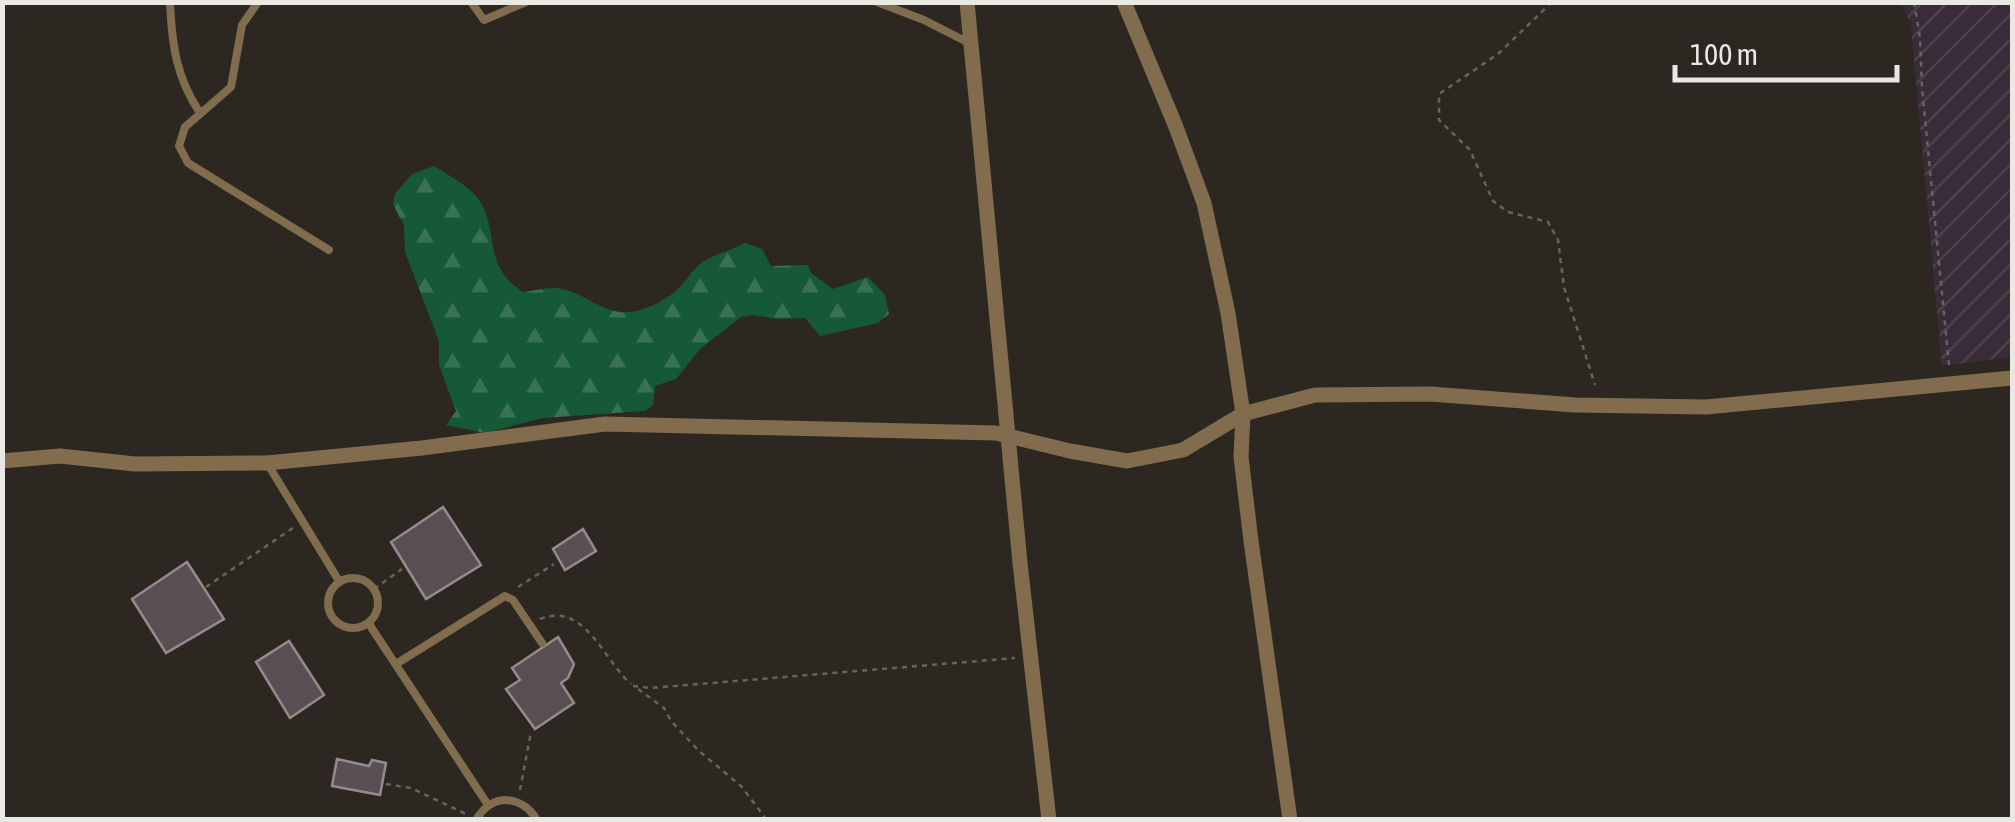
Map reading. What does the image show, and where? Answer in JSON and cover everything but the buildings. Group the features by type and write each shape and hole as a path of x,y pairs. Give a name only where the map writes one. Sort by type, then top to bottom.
{"street":[{"path":"967,2 1049,820"},
{"path":"1124,2 1204,202 1230,329 1242,414 1241,457 1290,820"},
{"path":"1950,365 1951,384"},
{"path":"2,462 60,456 134,464 267,463 605,424 996,433 1128,460 1182,450 1242,414 1315,395 1430,394 1600,406 1706,408 2012,378"},
{"path":"1595,385 1600,406"}],"lane":[{"path":"172,2 178,72 200,112"},
{"path":"258,2 242,25 231,87 185,127 180,146 188,163 329,250"},
{"path":"471,2 484,20 526,2"},
{"path":"878,2 971,43"},
{"path":"267,463 339,582"},
{"path":"354,578 374,589 379,603 369,624 345,628 332,618 327,602 339,582 354,578"},
{"path":"396,664 504,596 513,600 542,643"},
{"path":"369,624 488,805"},
{"path":"476,820 488,805 500,800 518,802 536,820"}],"path":[{"path":"1552,2 1498,54 1440,94 1438,112 1443,126 1470,150 1493,201 1508,212 1548,222 1558,240 1564,287 1595,385"},
{"path":"1914,2 1950,365"},
{"path":"206,587 302,522"},
{"path":"504,596 554,564"},
{"path":"374,589 402,569"},
{"path":"530,625 554,615 574,620 592,634 633,686 664,708 671,722 698,751 741,786 767,820"},
{"path":"633,686 652,688 1031,655"},
{"path":"518,802 531,732"},
{"path":"386,784 411,788 476,820"}],"shaded area":[{"path":"1901,3 2012,3 2012,357 1942,366 1911,25"}],"green space":[{"path":"434,166 465,186 483,206 500,269 523,292 562,289 612,310 635,311 671,295 703,262 745,243 762,249 771,266 808,265 811,273 833,289 868,277 885,295 889,314 878,323 820,336 805,318 741,317 700,349 676,379 655,386 653,405 645,411 543,418 485,433 446,425 456,411 439,365 439,341 405,252 404,226 393,204 395,194 412,174"}]}
